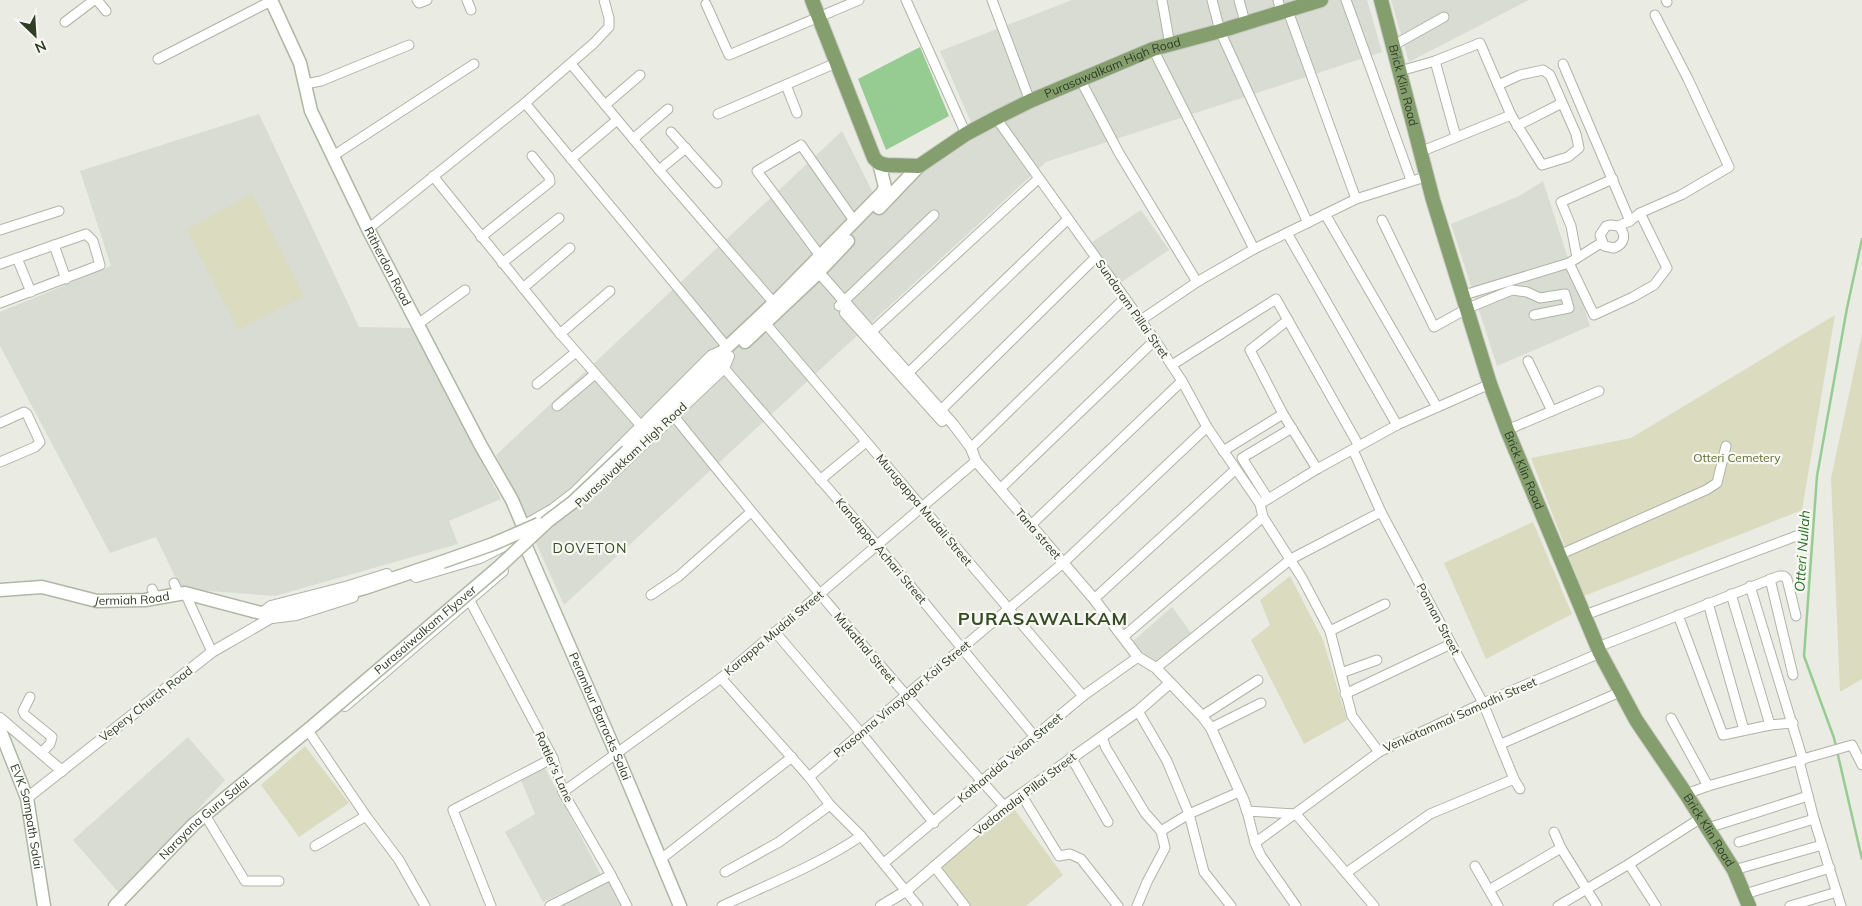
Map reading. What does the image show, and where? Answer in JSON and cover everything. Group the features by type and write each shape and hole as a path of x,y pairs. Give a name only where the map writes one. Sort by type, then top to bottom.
{"main road":[{"name":"Ritherdon Road","path":"271,0 300,63 311,111 368,229 481,446 512,500 524,538"},
{"name":"Purasawalkam High Road","path":"722,358 766,324 882,193 885,187 879,163 870,151 812,0"},
{"name":"Purasawalkam High Road","path":"722,358 774,304 816,268 919,166 966,134 1030,101 1153,49 1220,31 1282,8 1321,0"},
{"name":"Brick Klin Road","path":"1381,0 1433,200 1466,301 1490,384 1507,430 1599,650 1620,692 1649,741 1686,794 1734,870 1746,902"},
{"path":"879,163 886,166 919,166"},
{"name":"Purasaiwalkam Flyover","path":"309,732 500,566 548,521 574,502 722,358"},
{"name":"Purasaiwalkam Flyover","path":"270,614 365,588 494,544 548,521"},
{"name":"Perambur Barracks Salai","path":"524,538 680,906"},
{"name":"Jermiah Road","path":"0,590 42,588 97,601 179,590 270,614"},
{"name":"EVK Sampath Salai","path":"0,730 26,798 44,906"},
{"name":"Narayana Guru Salai","path":"115,906 204,815 309,732"}],"street":[{"path":"65,22 95,0 106,11"},
{"path":"158,59 271,0"},
{"path":"417,0 420,3 427,0"},
{"path":"467,0 471,10"},
{"path":"368,229 525,103 606,31 609,27 609,18 604,0"},
{"path":"706,4 729,55 859,0"},
{"path":"906,0 966,134"},
{"path":"992,0 1030,101"},
{"path":"1162,0 1170,45"},
{"path":"1212,0 1220,31 1308,223"},
{"path":"1239,0 1245,22"},
{"path":"1346,0 1411,180"},
{"path":"1282,8 1356,198"},
{"path":"1618,226 1624,237 1621,244 1611,249 1604,246 1601,243 1600,235 1603,228 1610,225 1618,226 1630,221 1640,214 1681,195 1729,167 1688,79 1655,15"},
{"path":"1394,45 1444,17"},
{"path":"1400,71 1435,61 1480,43 1510,115 1542,165 1568,157 1579,148 1576,134 1550,75 1543,70 1520,75 1498,85"},
{"path":"305,84 321,81 409,45"},
{"path":"1153,49 1254,249"},
{"path":"1435,61 1456,137"},
{"path":"718,114 836,63"},
{"path":"333,156 474,64"},
{"path":"571,64 774,304"},
{"path":"1563,64 1630,221"},
{"path":"605,105 640,75"},
{"path":"1081,80 1119,154 1197,282"},
{"path":"786,85 797,113"},
{"path":"1517,126 1562,102"},
{"name":"Kandappa Achari Street","path":"525,103 571,159 722,358 820,480 877,545 1035,737"},
{"path":"633,139 668,110"},
{"path":"1420,152 1510,115"},
{"name":"Sundaram Pillai Stret","path":"996,118 1155,340 1182,381 1207,428 1260,504"},
{"path":"571,159 617,120"},
{"path":"671,132 717,183"},
{"path":"855,222 801,145 757,171 816,268 841,304 905,375 945,425 957,432"},
{"path":"659,170 686,148"},
{"path":"481,237 550,182 549,177 532,156"},
{"path":"433,176 560,334 642,427"},
{"path":"1141,320 1197,282 1254,249 1356,198 1428,176"},
{"path":"868,335 1038,179"},
{"path":"1613,179 1561,202 1571,226 1573,260 1594,315 1654,285 1667,268 1640,214"},
{"path":"0,230 59,211"},
{"path":"1325,214 1437,407"},
{"path":"841,304 934,215"},
{"path":"502,263 559,218"},
{"path":"905,375 1068,219"},
{"path":"1382,220 1434,326 1466,301 1573,260 1601,243"},
{"path":"1287,233 1397,426"},
{"path":"0,264 82,234 89,235 93,241 100,265 0,304"},
{"path":"54,245 66,279"},
{"path":"523,288 570,248"},
{"path":"17,258 31,292"},
{"path":"941,410 1095,258"},
{"path":"418,324 465,290"},
{"path":"1466,301 1512,290 1527,292 1540,298 1565,294 1569,308 1534,315"},
{"path":"560,334 610,292"},
{"path":"971,448 1125,298"},
{"name":"Ponnan Street","path":"1172,365 1276,299 1356,448 1381,512 1483,703 1514,779 1520,789"},
{"path":"1288,320 1250,350 1284,414 1317,469"},
{"name":"Murugappa Mudali Street","path":"766,324 1083,696"},
{"path":"1000,489 1155,340"},
{"path":"537,384 576,352"},
{"path":"425,906 399,860 366,816 305,726 504,551 524,538 575,492 712,355 722,358"},
{"name":"Purasaivakkam High Road","path":"524,538 544,532 624,463 674,415 722,358"},
{"path":"1528,361 1552,411"},
{"path":"557,406 595,374"},
{"name":"Tana street","path":"905,375 953,424 957,432 971,448 976,461 1094,599 1138,657 1156,668 1202,716 1211,728 1244,801 1246,811"},
{"path":"1031,525 1182,381"},
{"path":"1379,752 1352,716 1330,631 1290,559 1263,517 1260,504 1317,469 1397,426 1490,384"},
{"path":"1507,430 1599,391"},
{"path":"0,423 24,412 27,414 40,442 35,447 0,462"},
{"path":"1223,451 1284,414"},
{"name":"Mukathal Street","path":"674,415 906,697 1005,807"},
{"name":"Prasanna Vinayagar Koil Street","path":"809,777 1064,563 1207,428"},
{"path":"1268,499 1242,458 1292,428"},
{"path":"820,480 866,442"},
{"path":"1559,555 1706,490 1717,483 1726,446"},
{"name":"Karappa Mudali Street","path":"563,792 721,678 976,461"},
{"path":"1094,599 1236,469"},
{"path":"651,595 679,576 752,512"},
{"path":"1156,668 1290,559 1381,512"},
{"path":"1123,637 1263,517"},
{"path":"1585,616 1799,535"},
{"path":"309,732 470,601 510,565 524,538"},
{"name":"Vepery Church Road","path":"26,798 212,652 270,614 271,606 349,586 477,545 524,538"},
{"path":"477,545 480,558"},
{"path":"270,614 296,615 504,551"},
{"path":"504,551 510,565"},
{"path":"1793,675 1770,579 1784,576 1787,579 1796,616"},
{"name":"Venkatammal Samadhi Street","path":"1255,843 1379,752 1678,615 1770,579"},
{"path":"1750,586 1793,723 1814,819 1841,906"},
{"path":"179,590 212,652"},
{"path":"1731,594 1770,725"},
{"name":"Rottler's Lane","path":"470,601 552,758 563,792 612,875 627,906"},
{"path":"1708,603 1744,730"},
{"path":"1330,631 1385,604"},
{"path":"1678,615 1723,735 1770,725 1793,723"},
{"path":"775,632 862,734 934,823"},
{"path":"1345,694 1451,644"},
{"name":"Kothandda Velan Street","path":"884,863 934,823 1083,696 1138,657"},
{"path":"1341,673 1377,660"},
{"path":"721,678 809,777 830,804 861,836 918,906"},
{"path":"1202,716 1258,680"},
{"name":"Vadamalai Pillai Street","path":"881,906 906,891 1021,794 1138,711 1170,683"},
{"path":"1501,744 1620,692"},
{"path":"30,697 23,711 25,715 52,737 50,744 41,754"},
{"path":"1211,728 1261,703"},
{"path":"1138,711 1167,761 1189,814 1204,872 1231,906"},
{"path":"0,718 62,771"},
{"path":"1671,718 1708,786"},
{"path":"1102,737 1106,748 1145,813 1161,831 1165,848 1137,906"},
{"path":"1686,794 1852,745 1862,765"},
{"path":"491,906 453,810 552,758"},
{"path":"661,859 792,758"},
{"path":"1071,758 1108,822"},
{"path":"1346,873 1430,814 1514,779"},
{"path":"1161,831 1189,814 1239,792"},
{"path":"1021,794 1059,856 1070,854 1081,859 1118,906"},
{"path":"1558,906 1704,823 1808,796"},
{"path":"725,872 779,842 830,804"},
{"path":"1296,906 1261,856 1255,843 1246,811 1296,814 1372,905"},
{"path":"204,815 245,880 279,881"},
{"path":"315,846 366,816"},
{"path":"1738,842 1814,819"},
{"path":"1554,832 1561,848 1597,906"},
{"path":"722,906 813,864 847,846 861,836"},
{"path":"1734,870 1822,845"},
{"path":"1489,890 1561,848"},
{"path":"1629,864 1656,906"},
{"path":"934,866 965,906"},
{"path":"1475,866 1498,906"},
{"path":"1746,902 1830,868"},
{"path":"550,906 612,875"},
{"path":"1790,906 1837,892"}],"shaded area":[{"path":"1072,0 1367,0 1382,52 1046,162 564,605 496,455 842,131 878,203 976,134 940,51"},
{"path":"1391,0 1529,0 1409,62"},
{"path":"920,47 949,116 886,150 858,79"},
{"path":"259,114 359,327 411,328 501,499 449,521 458,544 275,596 181,589 156,537 110,553 0,346 0,312 111,266 80,171"},
{"path":"1543,181 1590,326 1497,366 1451,224 1519,196"},
{"path":"1141,210 1169,250 1117,285 1089,244"},
{"path":"1172,607 1192,634 1154,666 1133,641"},
{"path":"188,737 225,780 120,894 73,840"},
{"path":"545,768 601,875 543,902 505,832 535,814 521,780"},
{"path":"610,878 624,906 556,906"}],"green space":[{"path":"252,194 304,296 238,330 186,229"},
{"name":"Otteri Cemetery","path":"1835,315 1802,510 1584,596 1531,458 1631,438"},
{"path":"1862,334 1862,679 1840,692 1831,478"},
{"path":"1533,522 1572,614 1486,659 1444,563"},
{"path":"1290,576 1323,640 1347,720 1304,744 1251,640 1270,625 1260,600"},
{"path":"305,746 349,803 299,837 261,785"},
{"path":"1012,806 1063,875 1026,906 968,906 937,866"}],"waterway":[{"name":"Otteri Nullah","path":"1862,239 1847,308 1817,476 1804,656 1834,738 1862,859"}],"district":[{"name":"DOVETON","path":"590,548"},
{"name":"PURASAWALKAM","path":"1043,619"}]}
